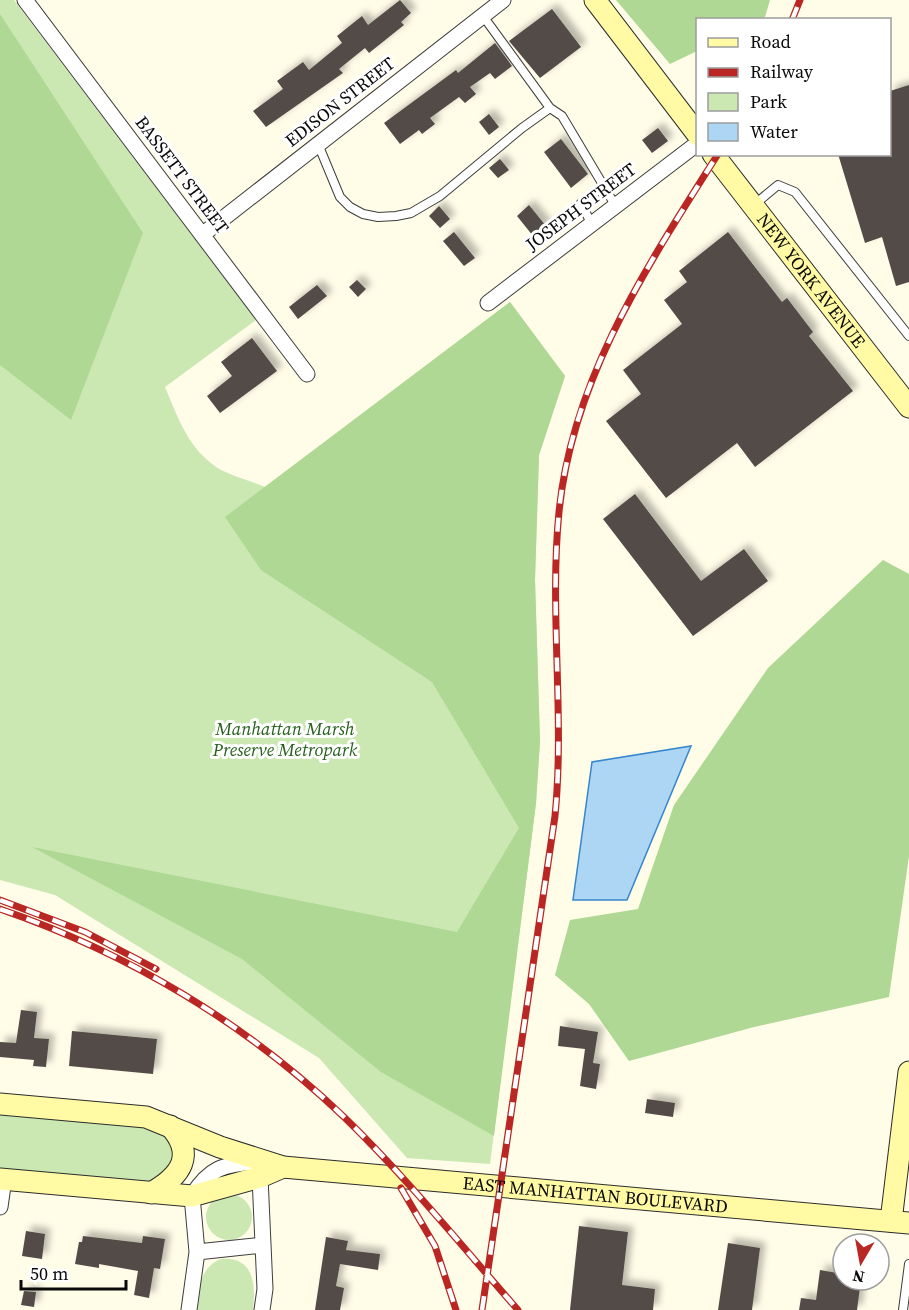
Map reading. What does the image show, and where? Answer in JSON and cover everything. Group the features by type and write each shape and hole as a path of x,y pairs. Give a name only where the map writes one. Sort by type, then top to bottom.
{"street":[{"name":"BASSETT STREET","path":"25,0 307,374"},
{"name":"EDISON STREET","path":"202,235 503,0"},
{"path":"595,0 696,132"},
{"name":"JOSEPH STREET","path":"488,303 696,144"},
{"name":"NEW YORK AVENUE","path":"714,156 909,407"},
{"path":"900,1222 909,1072"},
{"name":"EAST MANHATTAN BOULEVARD","path":"0,1104 146,1117 269,1168 900,1222"},
{"path":"151,1192 170,1183 179,1172 183,1160 183,1147 179,1136 170,1126"},
{"path":"262,1310 265,1289 263,1245 269,1168"},
{"name":"EAST MANHATTAN BOULEVARD","path":"2,1179 192,1196 269,1168"},
{"path":"0,1207 2,1179"},
{"path":"189,1310 197,1252 192,1196"},
{"path":"197,1252 263,1245"}],"lane":[{"path":"483,16 550,108 562,116 615,205"},
{"path":"318,144 340,197 350,207 363,214 378,217 396,216 411,213 440,196 522,128 550,108"},
{"path":"753,205 778,185 795,192 909,336"},
{"path":"591,223 581,203 603,187"},
{"path":"903,1310 909,1264"}],"green space":[{"name":"Manhattan Marsh Preserve Metropark","path":"0,0 14,0 256,320 165,387 186,434 201,454 221,470 265,487 510,302 565,376 539,455 535,580 540,741 536,803 490,1164 407,1158 319,1058 55,895 0,880"},
{"path":"616,0 770,0 763,18 696,18 696,51 670,64"},
{"path":"0,14 143,233 71,420 0,365"},
{"path":"510,302 565,376 539,455 535,580 540,741 536,803 494,1136 381,1072 242,959 32,847 457,932 519,828 432,682 261,570 225,517"},
{"path":"883,560 909,574 909,856 889,997 754,1027 629,1061 589,1004 555,975 570,920 638,909 674,805 768,668"},
{"path":"0,1113 148,1127 171,1137 175,1167 150,1182 0,1170"},
{"path":"229,1194 238,1195 246,1200 251,1208 251,1226 246,1234 238,1239 229,1240 220,1239 212,1234 207,1226 206,1217 207,1208 212,1200 220,1195"},
{"path":"221,1259 240,1262 251,1274 254,1291 253,1310 195,1310 204,1273"}],"water":[{"path":"691,746 627,900 573,900 592,762"}],"building":[{"path":"400,0 411,13 401,22 404,25 369,53 365,48 339,69 343,73 266,127 253,111 283,89 277,81 303,62 309,70 342,43 337,36 362,16 368,25"},
{"path":"552,9 581,47 540,78 509,41"},
{"path":"495,43 512,66 495,79 490,73 470,87 476,94 465,103 459,97 430,118 435,124 422,134 419,130 400,144 384,123 456,70 458,73"},
{"path":"909,85 909,282 896,286 882,237 865,243 839,156 891,156 891,91"},
{"path":"489,114 499,127 489,135 479,122"},
{"path":"658,128 668,141 652,153 642,140"},
{"path":"561,139 588,174 571,188 544,152"},
{"path":"500,159 509,170 498,178 489,168"},
{"path":"529,205 546,226 533,236 517,216"},
{"path":"439,206 450,219 440,228 429,216"},
{"path":"454,232 475,258 464,266 443,241"},
{"path":"728,232 782,302 787,298 813,332 809,336 853,391 755,467 737,443 666,498 606,421 641,394 623,370 682,324 664,300 687,282 679,271"},
{"path":"357,280 366,289 358,297 349,287"},
{"path":"317,285 327,296 298,319 289,307"},
{"path":"252,338 277,371 220,413 207,396 232,376 221,362"},
{"path":"635,494 701,581 744,549 768,581 693,636 603,519"},
{"path":"21,1010 37,1012 34,1038 49,1039 46,1067 33,1066 34,1060 0,1057 0,1042 16,1043"},
{"path":"560,1026 598,1032 593,1063 600,1064 596,1089 580,1086 585,1049 558,1046"},
{"path":"72,1031 157,1039 153,1074 69,1066"},
{"path":"647,1099 675,1103 673,1117 645,1113"},
{"path":"579,1226 628,1232 622,1285 655,1289 653,1310 570,1310"},
{"path":"26,1231 45,1234 42,1259 22,1256"},
{"path":"83,1236 142,1243 143,1236 165,1239 160,1269 154,1268 149,1298 134,1295 138,1271 99,1264 99,1268 75,1264 79,1242 82,1242"},
{"path":"326,1237 348,1241 346,1250 380,1254 378,1270 340,1264 336,1286 344,1288 340,1310 315,1310"},
{"path":"728,1243 760,1248 752,1310 718,1310"},
{"path":"820,1270 831,1272 831,1292 859,1292 857,1310 799,1310 801,1298 816,1300"},
{"path":"24,1291 36,1292 34,1307 21,1305"}],"railway":[{"path":"793,18 800,0"},
{"path":"482,1310 555,816 558,778 556,550 567,463 579,415 617,324 665,238 717,156"},
{"path":"0,900 85,932 156,969"},
{"path":"0,909 48,927 139,969 226,1021 267,1051 306,1083 367,1140 518,1310"},
{"path":"401,1188 435,1246 456,1310"}]}
